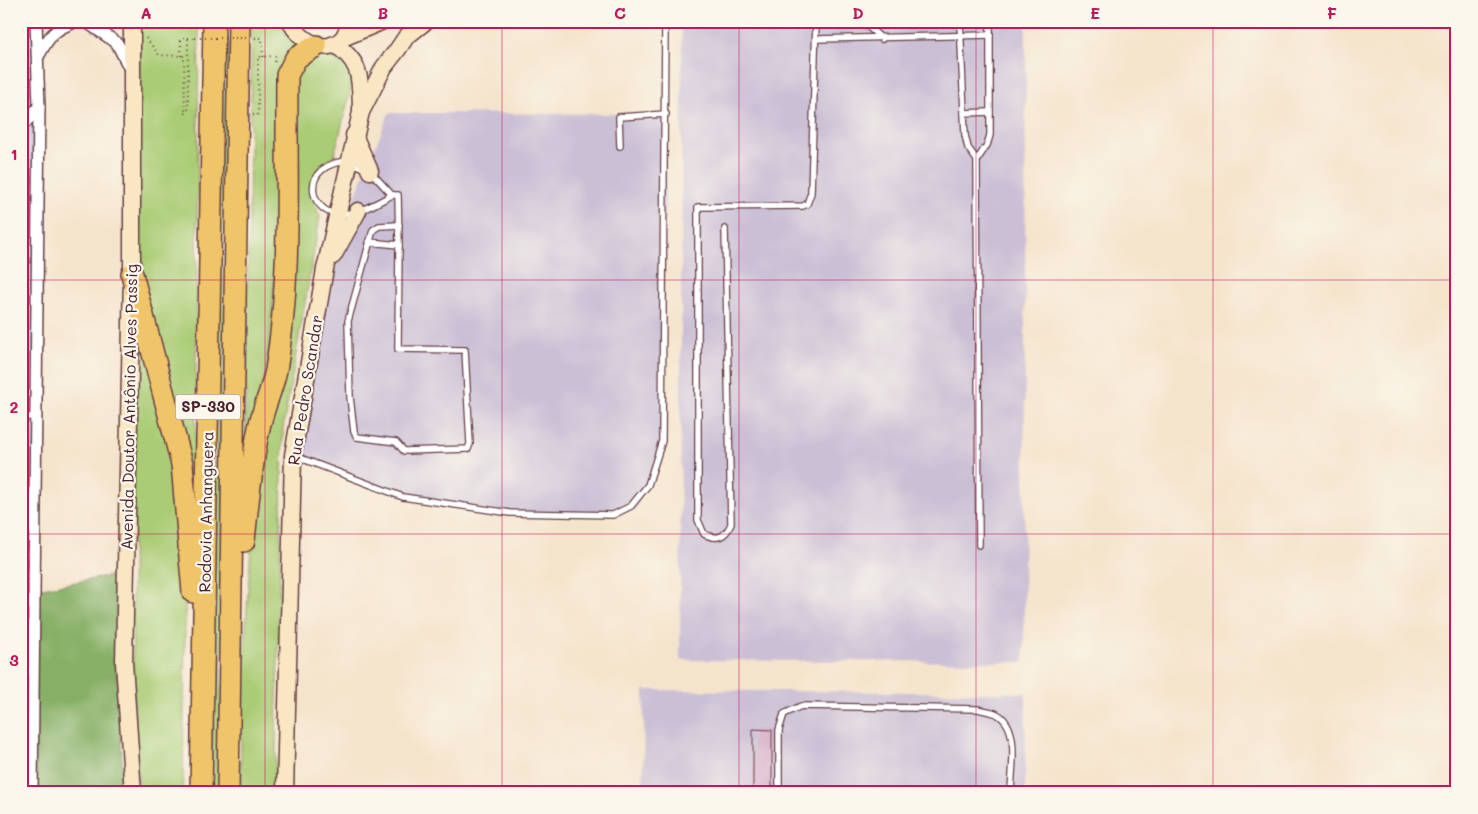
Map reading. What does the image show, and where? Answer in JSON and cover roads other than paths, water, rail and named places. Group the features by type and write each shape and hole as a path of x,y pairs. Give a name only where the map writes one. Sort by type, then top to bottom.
{"highway":[{"name":"Rodovia Anhanguera","path":"201,793 214,21"},
{"name":"Rodovia Anhanguera","path":"228,793 243,30"},
{"path":"229,695 254,458 259,427 275,371 282,318 285,275 287,75 296,58 331,43"},
{"path":"132,274 182,464 202,719"}],"street":[{"path":"32,793 39,107 39,56 36,21"},
{"name":"Avenida Doutor Antônio Alves Passig","path":"132,21 132,274 124,663 133,793"},
{"name":"Rua Pedro Scandar","path":"290,21 303,39 331,43 347,52 357,66 361,112"},
{"path":"331,43 350,21"},
{"path":"331,43 383,21"},
{"name":"Rua Pedro Scandar","path":"285,793 293,455 325,269 348,161 361,112 384,67 406,38 426,21"},
{"path":"39,56 47,40 58,28 69,22 88,22 117,43 132,74"},
{"path":"21,127 39,107"},
{"path":"354,135 370,172"},
{"path":"325,269 358,211"},
{"path":"21,767 32,756"}],"lane":[{"path":"293,455 403,497 438,504 510,513 613,515 631,506 648,485 662,441 666,114 665,21"},
{"path":"725,229 730,524 727,532 721,537 713,538 704,534 698,520 698,207 803,206 807,204 811,194 816,21"},
{"path":"862,21 882,39"},
{"path":"960,21 964,113 968,148 977,160"},
{"path":"979,545 977,160 988,145 990,135 990,21"},
{"path":"816,39 882,39 990,35"},
{"path":"964,113 990,112"},
{"path":"620,146 619,117 666,114"},
{"path":"392,195 370,172 348,161 333,162 324,167 317,173 314,181 313,190 317,200 327,211 336,214 358,211 392,195 398,195 399,225 398,350 465,350 470,444 468,449 404,451 396,442 357,437 350,397 348,321 369,242 375,227 399,225"},
{"path":"369,242 399,245"},
{"path":"21,417 36,417"},
{"path":"779,793 779,730 784,714 801,706 978,709 998,714 1008,725 1012,739 1011,793"}]}
